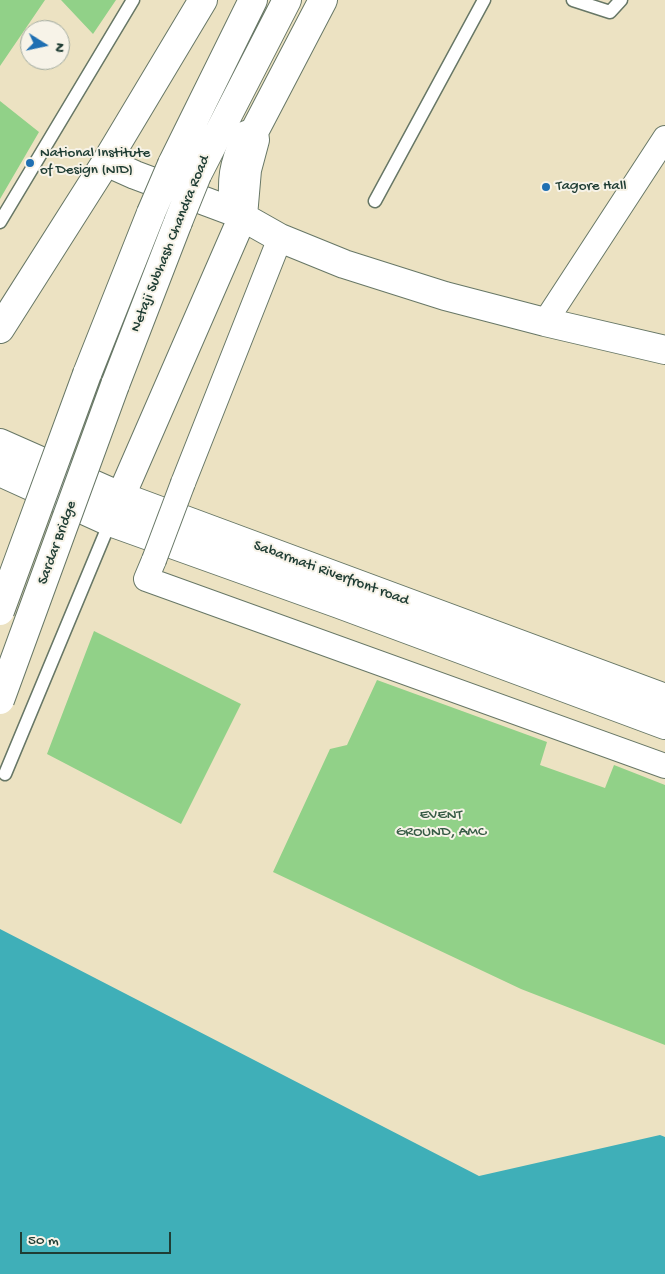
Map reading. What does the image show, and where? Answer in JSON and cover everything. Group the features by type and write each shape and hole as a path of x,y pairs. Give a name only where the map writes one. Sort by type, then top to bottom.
{"street":[{"path":"0,329 106,162 203,0"},
{"name":"Netaji Subhash Chandra Road","path":"87,374 172,164 254,0"},
{"name":"Netaji Subhash Chandra Road","path":"115,384 196,175 287,0"},
{"path":"110,522 194,325 238,214 255,140 254,132 323,0"},
{"path":"545,322 665,138"},
{"path":"106,162 238,214 280,238 344,264 445,296 665,350"},
{"path":"280,238 146,579 665,766"},
{"name":"Sardar Bridge","path":"0,611 87,374"},
{"name":"Sardar Bridge","path":"0,700 115,384"},
{"name":"Sabarmati Riverfront road","path":"0,443 120,496 665,698"},
{"name":"Sabarmati Riverfront road","path":"0,472 110,522 665,725"}],"lane":[{"path":"0,222 133,0"},
{"path":"375,201 484,0"},
{"path":"573,0 610,12 621,0"},
{"path":"5,774 110,522"}],"green space":[{"path":"0,0 45,0 31,20 20,20 20,37 0,66"},
{"path":"61,0 116,0 93,34"},
{"path":"0,101 39,132 0,199"},
{"path":"94,631 241,704 181,824 47,754"},
{"name":"EVENT GROUND, AMC","path":"377,680 547,742 540,765 605,788 614,765 665,785 665,1045 521,989 273,872 330,749 347,745"}],"water":[{"path":"0,929 479,1176 660,1135 665,1137 665,1274 0,1274"}],"place":[{"name":"National Institute of Design (NID)","path":"30,163"},
{"name":"Tagore Hall","path":"546,187"}]}
